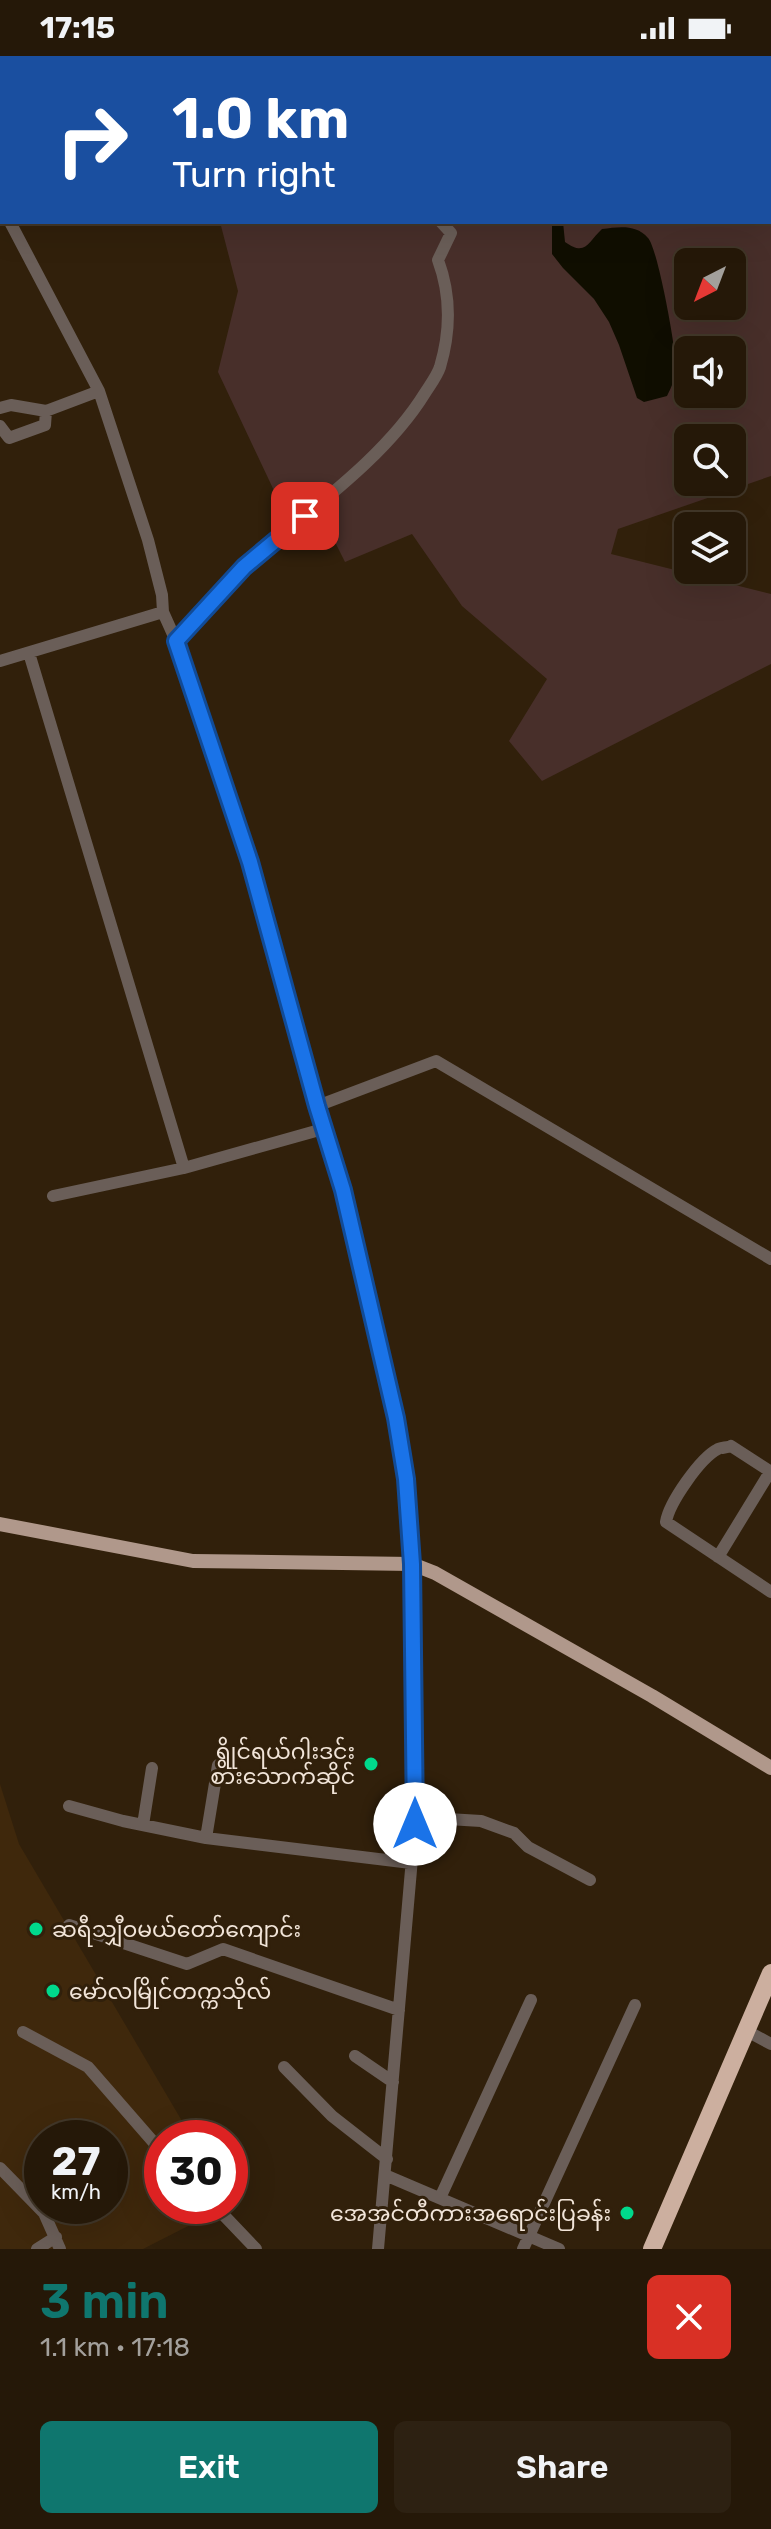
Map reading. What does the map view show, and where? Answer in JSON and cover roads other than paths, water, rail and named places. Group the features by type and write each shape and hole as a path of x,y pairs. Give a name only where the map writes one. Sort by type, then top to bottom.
{"highway":[{"path":"652,2249 771,1973"}],"main road":[{"path":"0,1524 193,1561 412,1564 435,1573 771,1768"}],"street":[{"path":"11,224 99,391 148,540 162,595 163,612 176,641 250,862 323,1129 343,1190 396,1418 406,1479 412,1564 415,1812 378,2249"},
{"path":"176,641 244,567 358,468 414,411 439,369 449,319 446,283 438,260 451,233 443,224"},
{"path":"0,408 11,405 46,411 99,391"},
{"path":"0,426 4,440 45,425 46,411"},
{"path":"0,661 163,612"},
{"path":"29,653 184,1168"},
{"path":"317,1106 436,1061 771,1259"},
{"path":"53,1196 184,1168 323,1129"},
{"path":"718,1557 771,1472 731,1446 718,1448 692,1473 668,1510 666,1522 718,1557 771,1592"},
{"path":"206,1838 218,1765"},
{"path":"143,1825 152,1768"},
{"path":"69,1806 206,1838 411,1863"},
{"path":"415,1812 448,1819 481,1821 514,1833 528,1847 590,1880"},
{"path":"69,1925 187,1964 223,1949 399,2010"},
{"path":"440,2198 531,2000"},
{"path":"523,2249 635,2005"},
{"path":"745,2030 771,2044"},
{"path":"23,2032 88,2067 144,2131"},
{"path":"355,2056 393,2082"},
{"path":"284,2067 332,2116 387,2159"},
{"path":"0,2187 5,2173 44,2213 58,2243 37,2249"},
{"path":"385,2175 559,2249"},
{"path":"232,2224 256,2249"}],"place":[{"name":"ရွိုင်ရယ်ဂါးဒင်း စားသောက်ဆိုင်","path":"371,1764"},
{"name":"ဆရီသျှီဝမယ်တော်ကျောင်း","path":"36,1929"},
{"name":"မော်လမြိုင်တက္ကသိုလ်","path":"53,1991"},
{"name":"အေအင်တီကားအရောင်းပြခန်း","path":"627,2213"}]}
